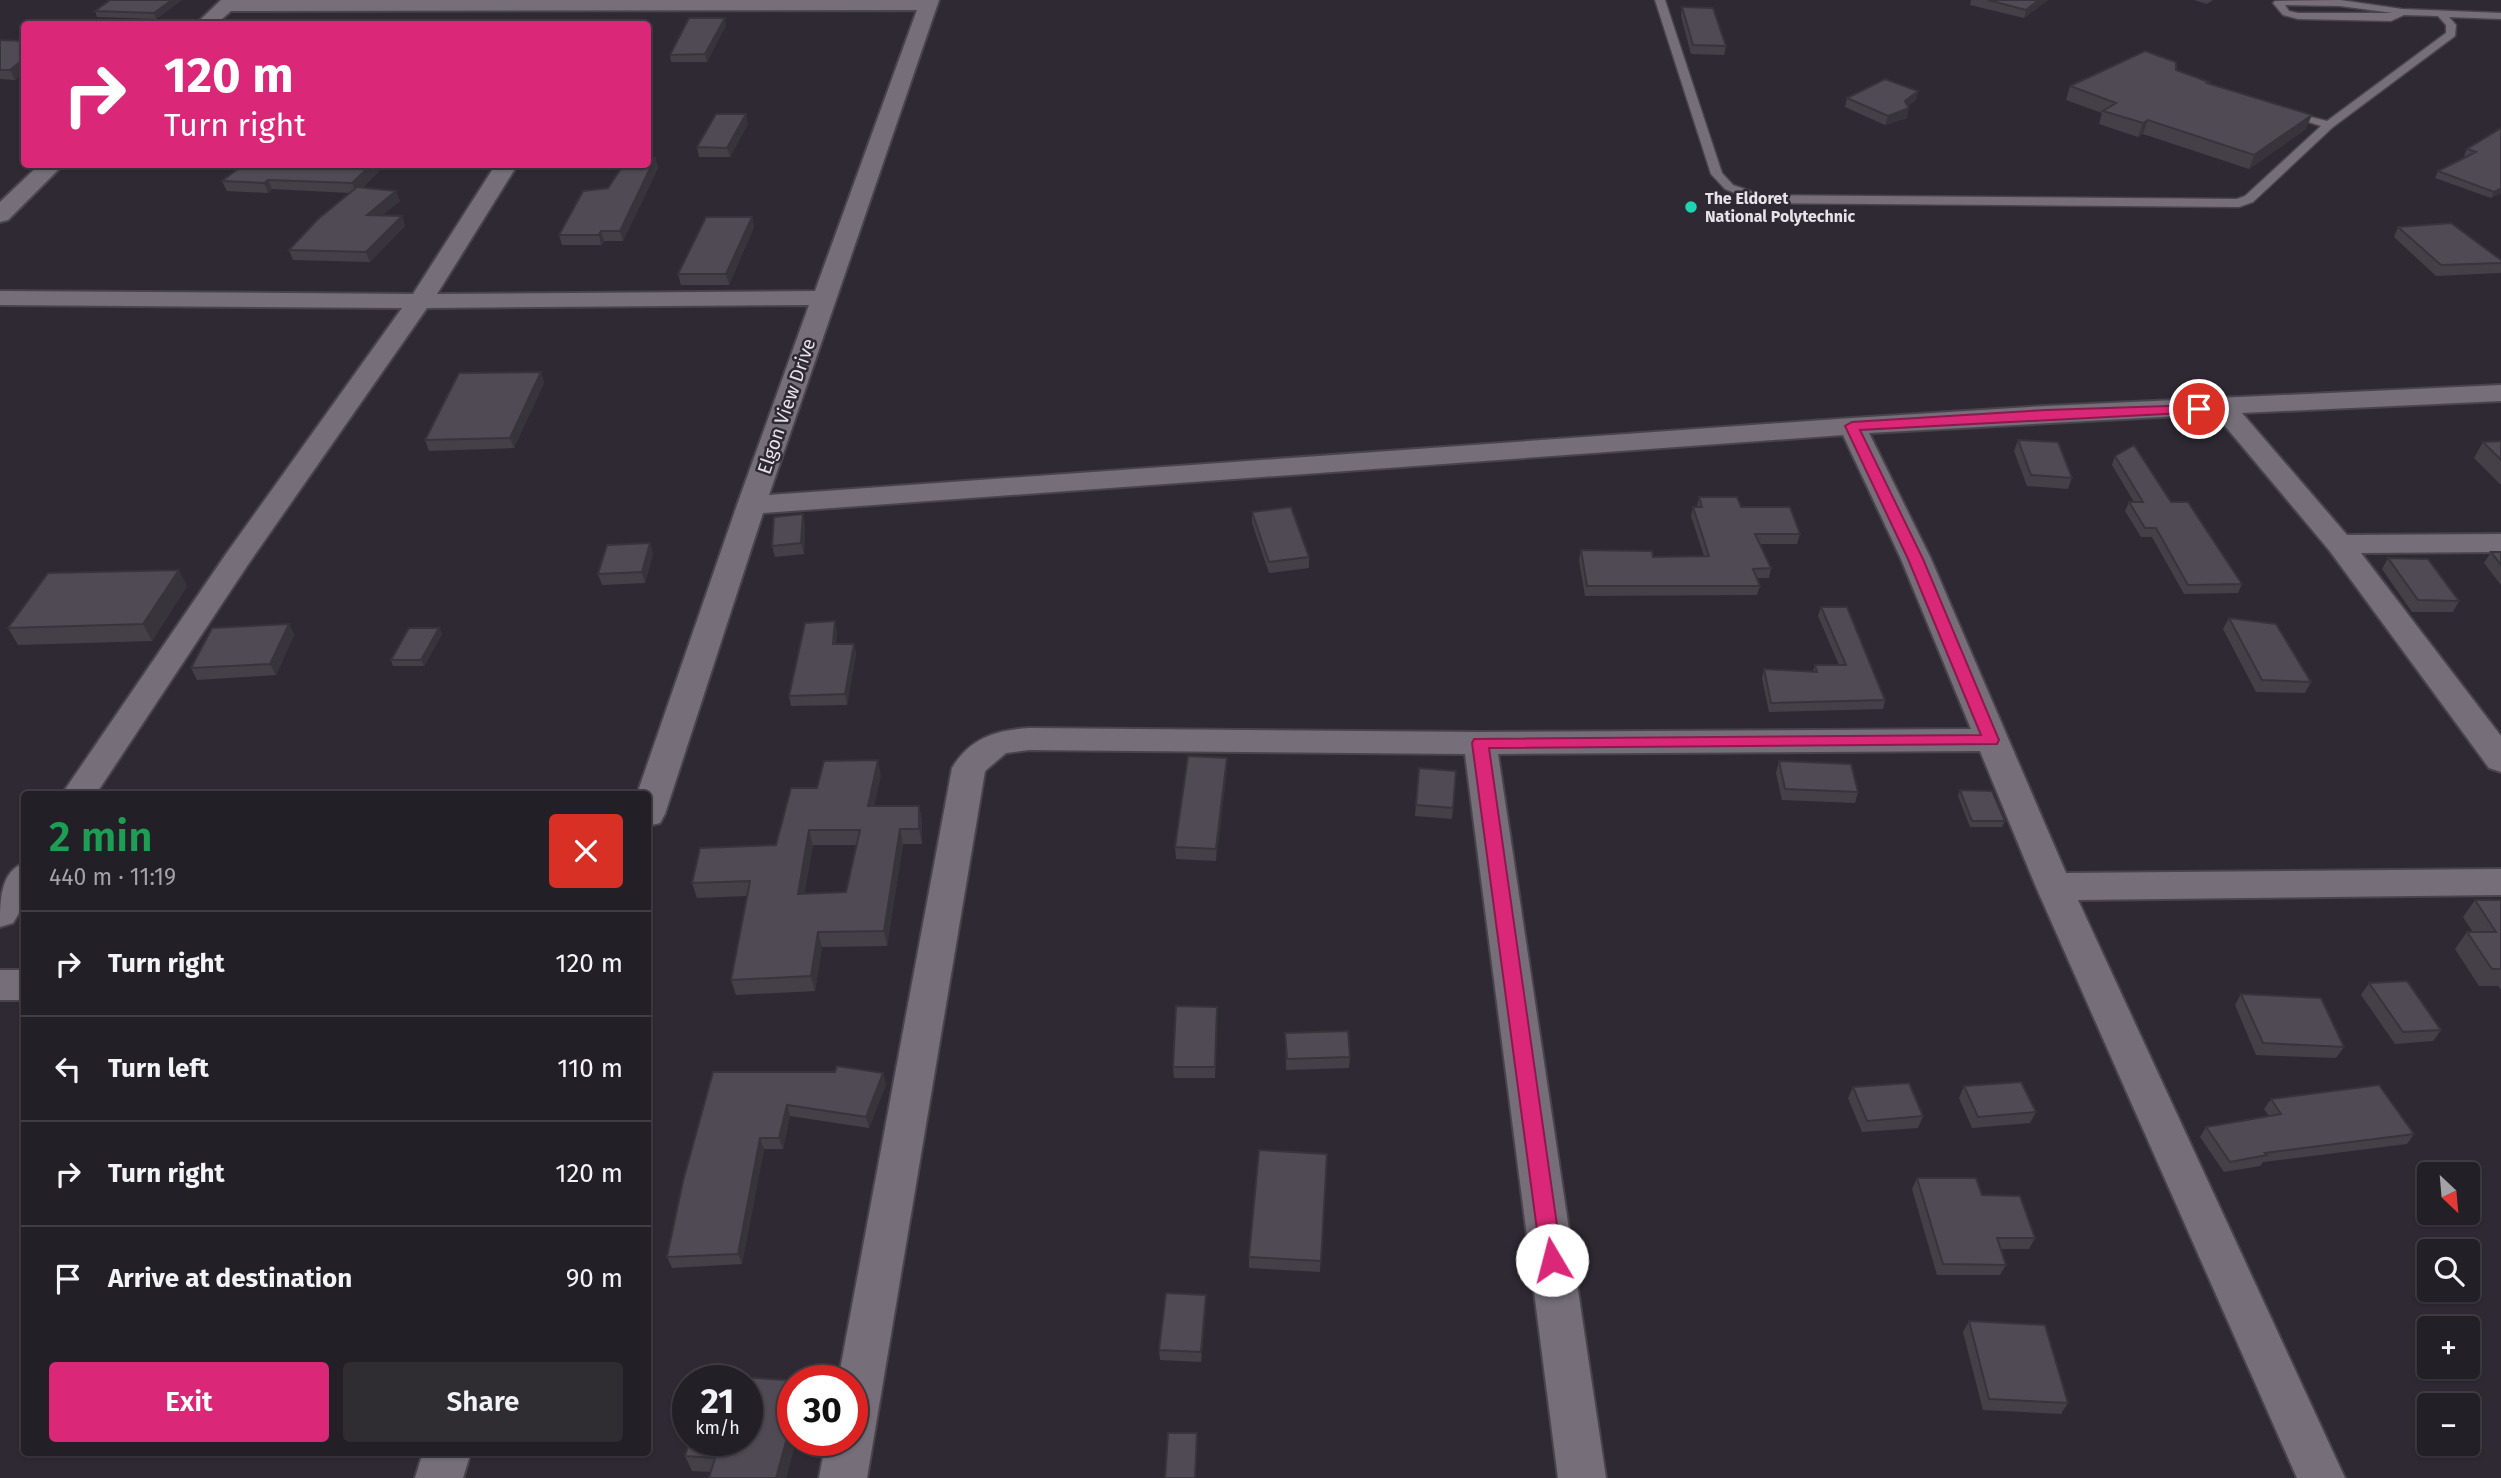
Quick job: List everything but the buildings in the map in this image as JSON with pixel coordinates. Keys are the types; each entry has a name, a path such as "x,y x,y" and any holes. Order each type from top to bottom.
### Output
{"street":[{"path":"208,21 229,2 616,6 929,2"},
{"name":"Elgon View Drive","path":"651,805 751,505 929,2"},
{"path":"605,21 616,6"},
{"path":"0,215 49,168"},
{"path":"81,791 236,560 420,301 504,168"},
{"path":"0,298 420,301 824,298"},
{"path":"751,505 1852,426 2046,414 2224,408 2501,393"},
{"path":"2224,408 2339,544 2501,760"},
{"path":"1852,426 1916,559 2054,887 2321,1478"},
{"path":"2339,544 2501,543"},
{"path":"863,1365 969,768 986,747 1005,741 1029,739 1480,743 1992,740"},
{"path":"1480,743 1582,1478"},
{"path":"0,913 21,881"},
{"path":"2054,887 2501,882"},
{"path":"0,985 21,985"},
{"path":"439,1478 446,1456"},
{"path":"843,1478 847,1456"}],"lane":[{"path":"1660,0 1717,174 1729,187 1760,200 2239,203 2249,199 2329,125 2451,34 2451,26 2443,16"},
{"path":"2402,12 2391,18 2298,16 2286,12 2278,3 2373,3 2402,12 2443,16 2501,16"},
{"path":"2278,110 2329,125"}],"place":[{"name":"The Eldoret National Polytechnic","path":"1691,207"}],"route":[{"path":"1552,1260 1480,743 1992,740 1916,559 1852,426 2046,414 2199,409"}]}
